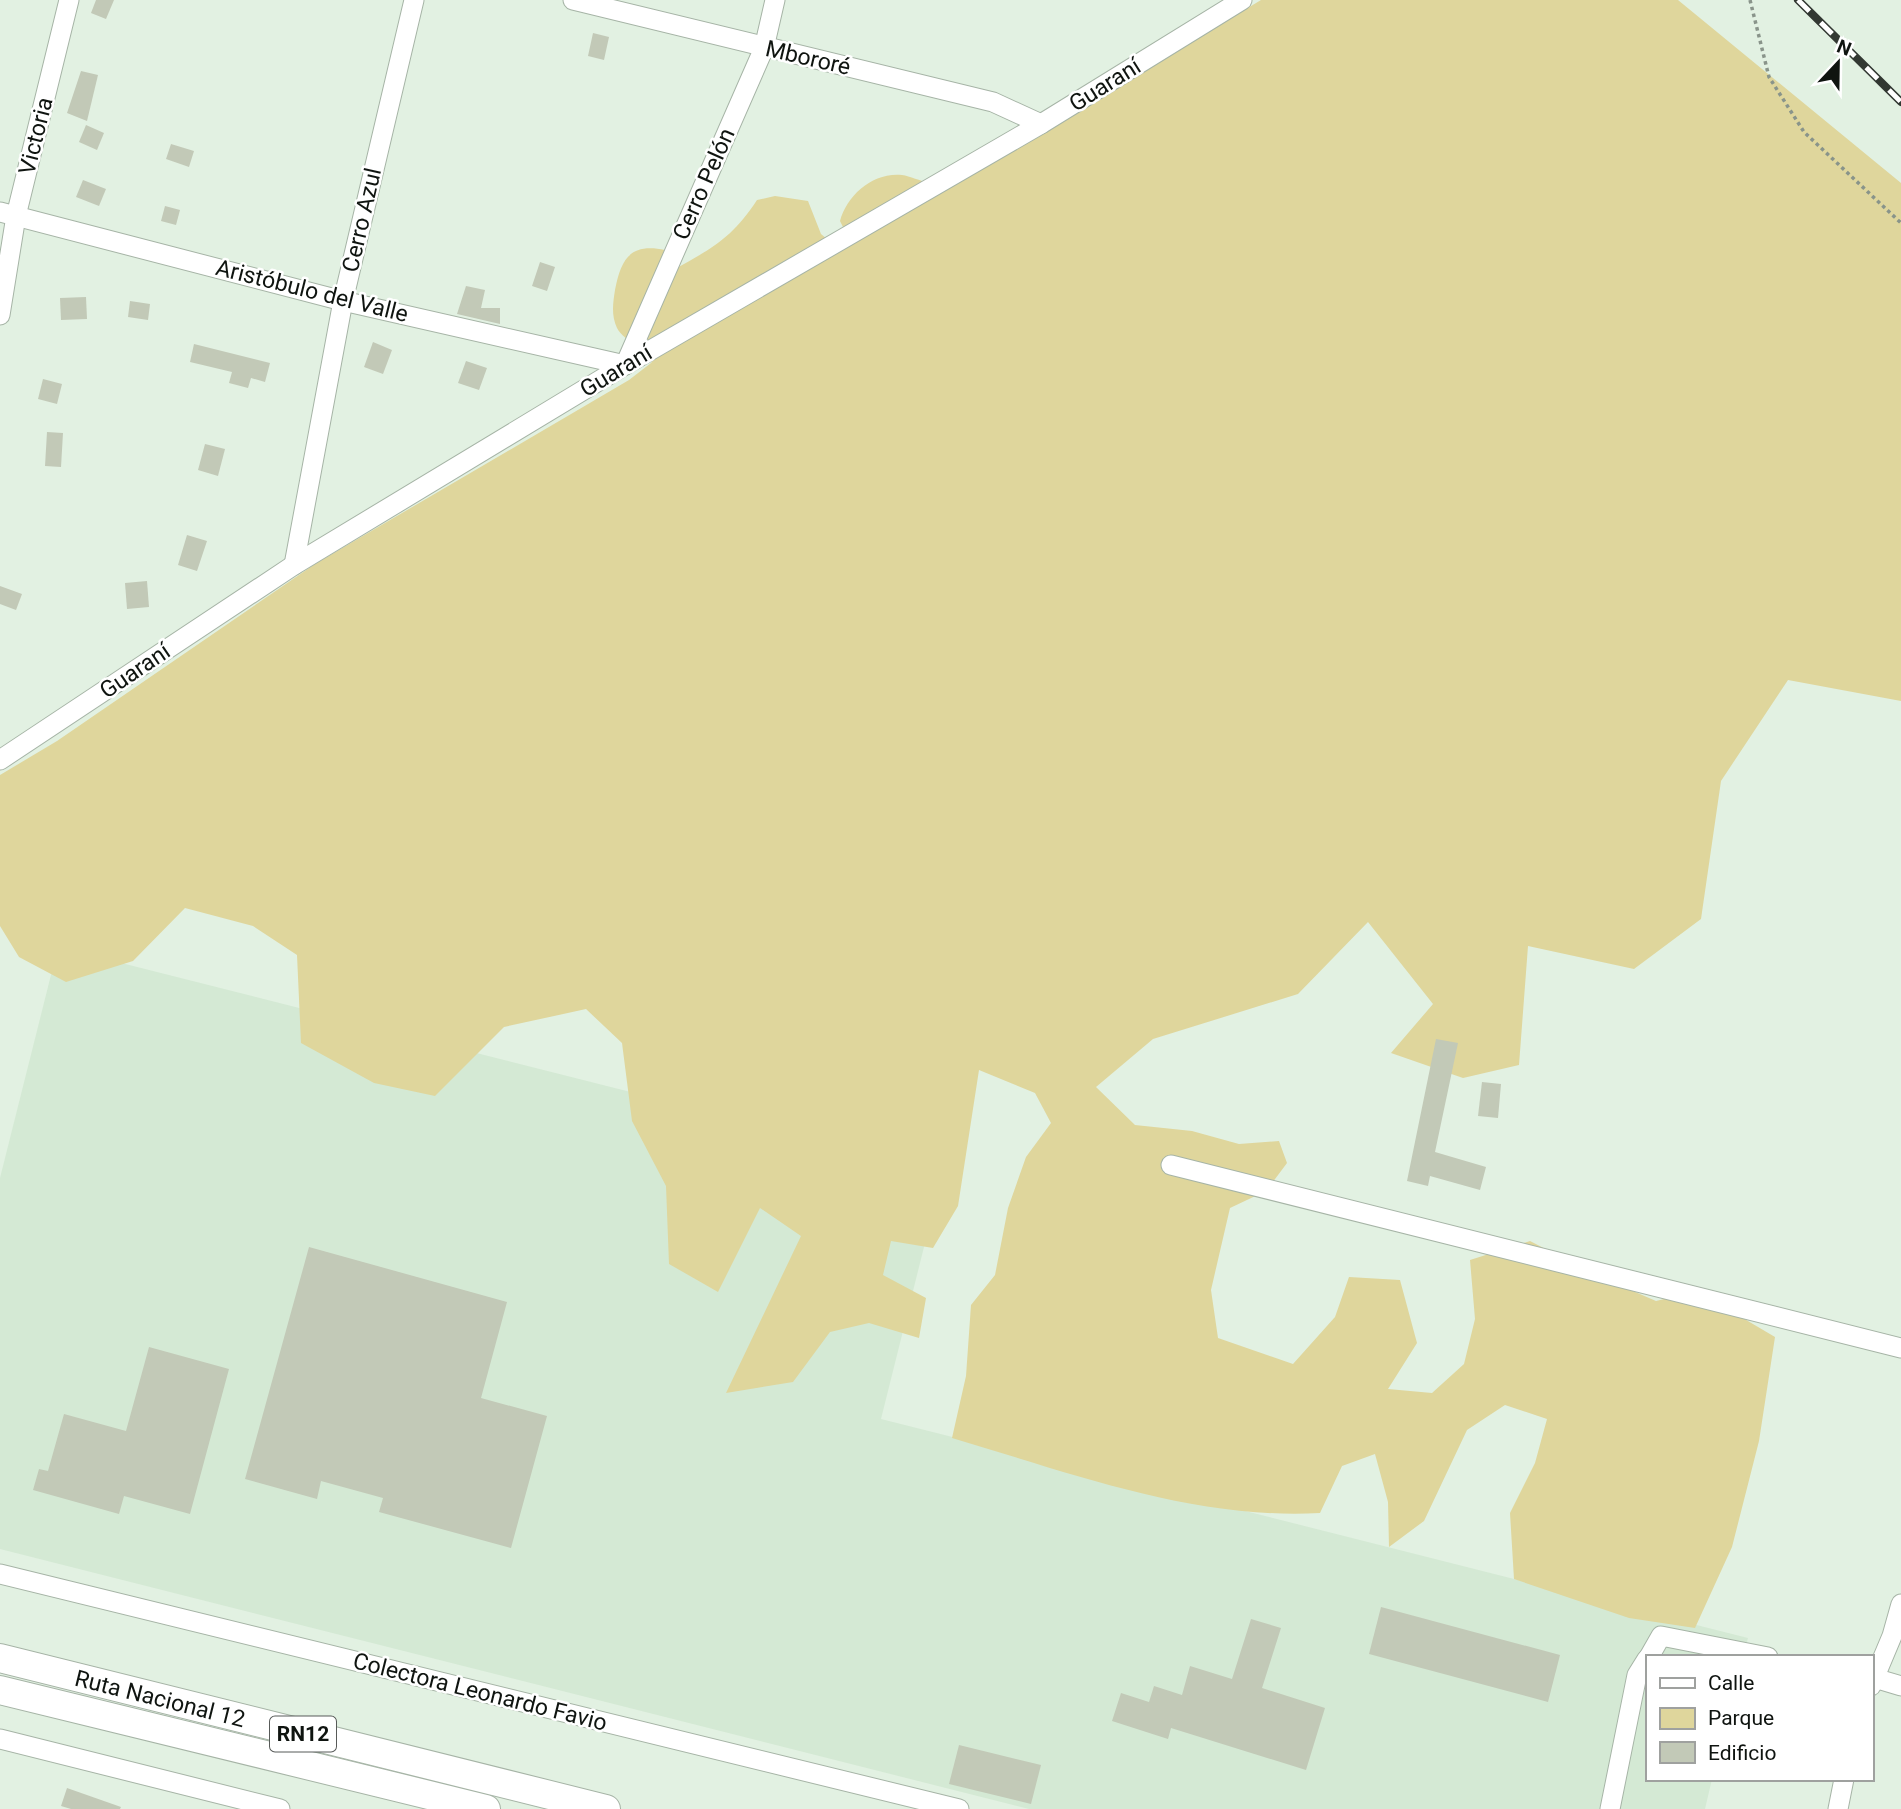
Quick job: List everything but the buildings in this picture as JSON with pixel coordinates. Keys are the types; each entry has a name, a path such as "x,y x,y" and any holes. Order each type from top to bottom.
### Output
{"highway":[{"name":"Ruta Nacional 12","path":"0,1658 606,1809"},
{"name":"Ruta Nacional 12","path":"0,1689 486,1809"}],"street":[{"name":"Victoria","path":"0,315 8,214 69,0"},
{"name":"Cerro Azul","path":"294,565 343,301 414,0"},
{"name":"Mbororé","path":"573,0 993,102 1041,124"},
{"name":"Cerro Pelón","path":"625,365 764,47 775,0"},
{"name":"Guaraní","path":"0,760 294,565 625,365 1041,124 1242,0"},
{"name":"Aristóbulo del Valle","path":"8,214 343,301 625,365"},
{"path":"1171,1165 1901,1348"},
{"name":"Colectora Leonardo Favio","path":"0,1574 959,1809"},
{"path":"1873,1677 1901,1604"},
{"path":"1650,1655 1661,1636 1758,1655"},
{"path":"1610,1809 1637,1675 1646,1661"},
{"path":"1873,1680 1901,1686"},
{"path":"0,1739 280,1809"},
{"path":"1839,1809 1844,1781"}],"path":[{"path":"1750,0 1769,77 1804,132 1901,223"}],"shaded area":[{"path":"58,947 943,1171 881,1419 1748,1638 1744,1655 1646,1655 1646,1781 1712,1781 1705,1809 1029,1809 0,1549 0,1178"}],"green space":[{"path":"1261,0 1678,0 1901,183 1901,701 1788,680 1721,781 1701,919 1634,969 1528,946 1519,1065 1463,1078 1391,1053 1433,1004 1368,922 1298,994 1153,1039 1096,1087 1135,1125 1192,1131 1239,1144 1279,1141 1287,1163 1266,1191 1230,1208 1211,1290 1218,1338 1293,1364 1335,1317 1349,1277 1400,1280 1417,1343 1388,1389 1432,1393 1464,1364 1475,1319 1470,1260 1530,1241 1596,1275 1656,1301 1697,1291 1775,1337 1759,1441 1732,1547 1695,1628 1629,1618 1514,1579 1510,1513 1535,1463 1547,1419 1505,1405 1467,1430 1424,1521 1389,1547 1388,1502 1375,1454 1342,1466 1320,1513 1273,1513 1180,1502 1088,1479 952,1438 966,1376 971,1305 995,1275 1008,1208 1026,1157 1051,1123 1035,1093 979,1070 958,1206 933,1248 891,1241 883,1275 926,1298 919,1338 869,1323 830,1332 793,1382 726,1393 801,1236 760,1208 718,1292 669,1264 666,1186 632,1121 622,1043 586,1009 504,1027 435,1096 374,1083 301,1043 297,955 253,926 185,908 133,961 66,982 19,957 0,926 0,775 57,741 315,564 629,380 651,363 660,351 625,337 617,328 614,318 617,279 624,262 635,251 653,248 665,250 675,269 731,233 757,200 775,196 808,201 821,234 833,244 846,233 840,221 843,211 855,194 871,181 902,175 929,183 1119,86"}],"railway":[{"path":"1798,0 1901,102"}]}
